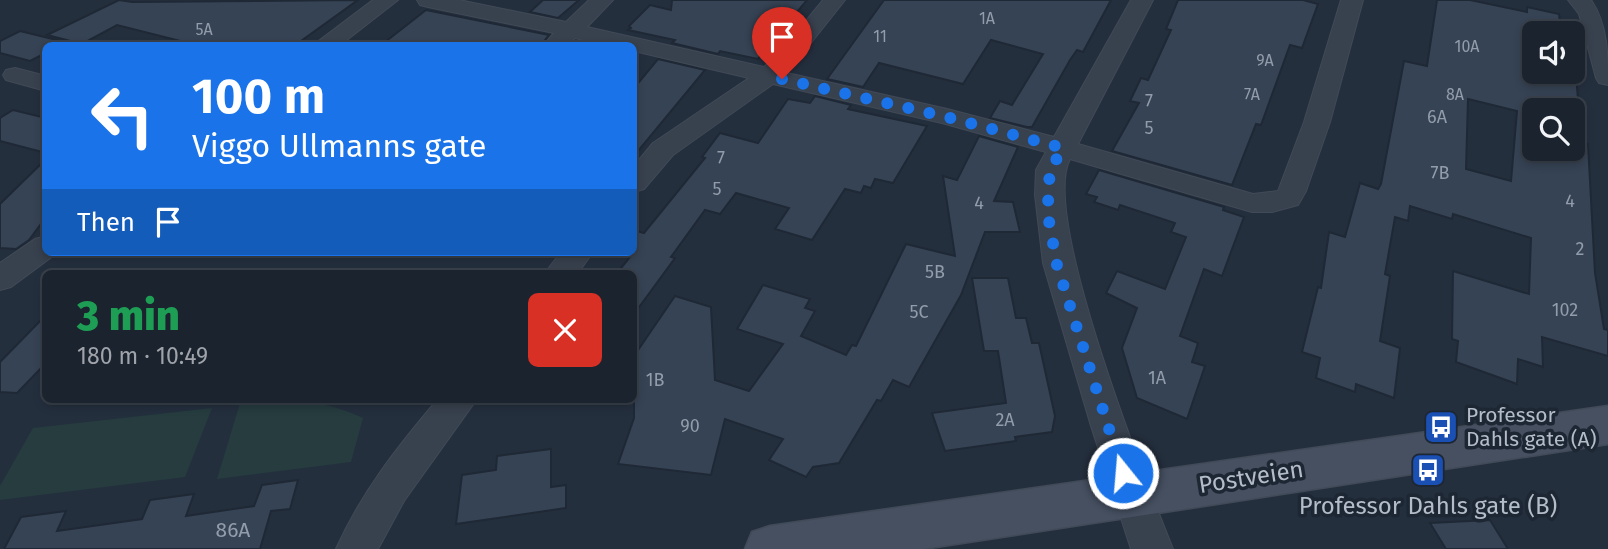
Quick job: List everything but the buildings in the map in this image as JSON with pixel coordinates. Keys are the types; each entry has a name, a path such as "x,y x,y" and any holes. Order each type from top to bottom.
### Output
{"street":[{"path":"329,42 387,0"},
{"path":"428,0 585,42"},
{"path":"563,38 602,0"},
{"path":"637,179 663,149 769,76 803,42 834,0"},
{"path":"1142,0 1050,170 1048,197 1049,221 1057,265 1130,494 1152,549"},
{"path":"637,52 769,76 947,117 1252,203 1272,203 1288,198 1317,122 1352,0"},
{"path":"1579,0 1590,13 1608,78"},
{"path":"15,75 42,83"},
{"path":"0,279 42,249"},
{"path":"563,270 575,256"},
{"path":"357,549 371,516 399,474 456,403"},
{"name":"Postveien","path":"770,549 1608,425"}],"green space":[{"path":"240,403 313,403 335,407 363,418 351,462 217,479"},
{"path":"212,408 185,477 0,500 0,486 33,428"}],"place":[{"name":"Professor Dahls gate (A)","path":"1441,427"},
{"name":"Professor Dahls gate (B)","path":"1428,470"}],"route":[{"path":"782,79 947,117 1063,148 1050,170 1048,197 1049,221 1057,265 1123,473"}]}
